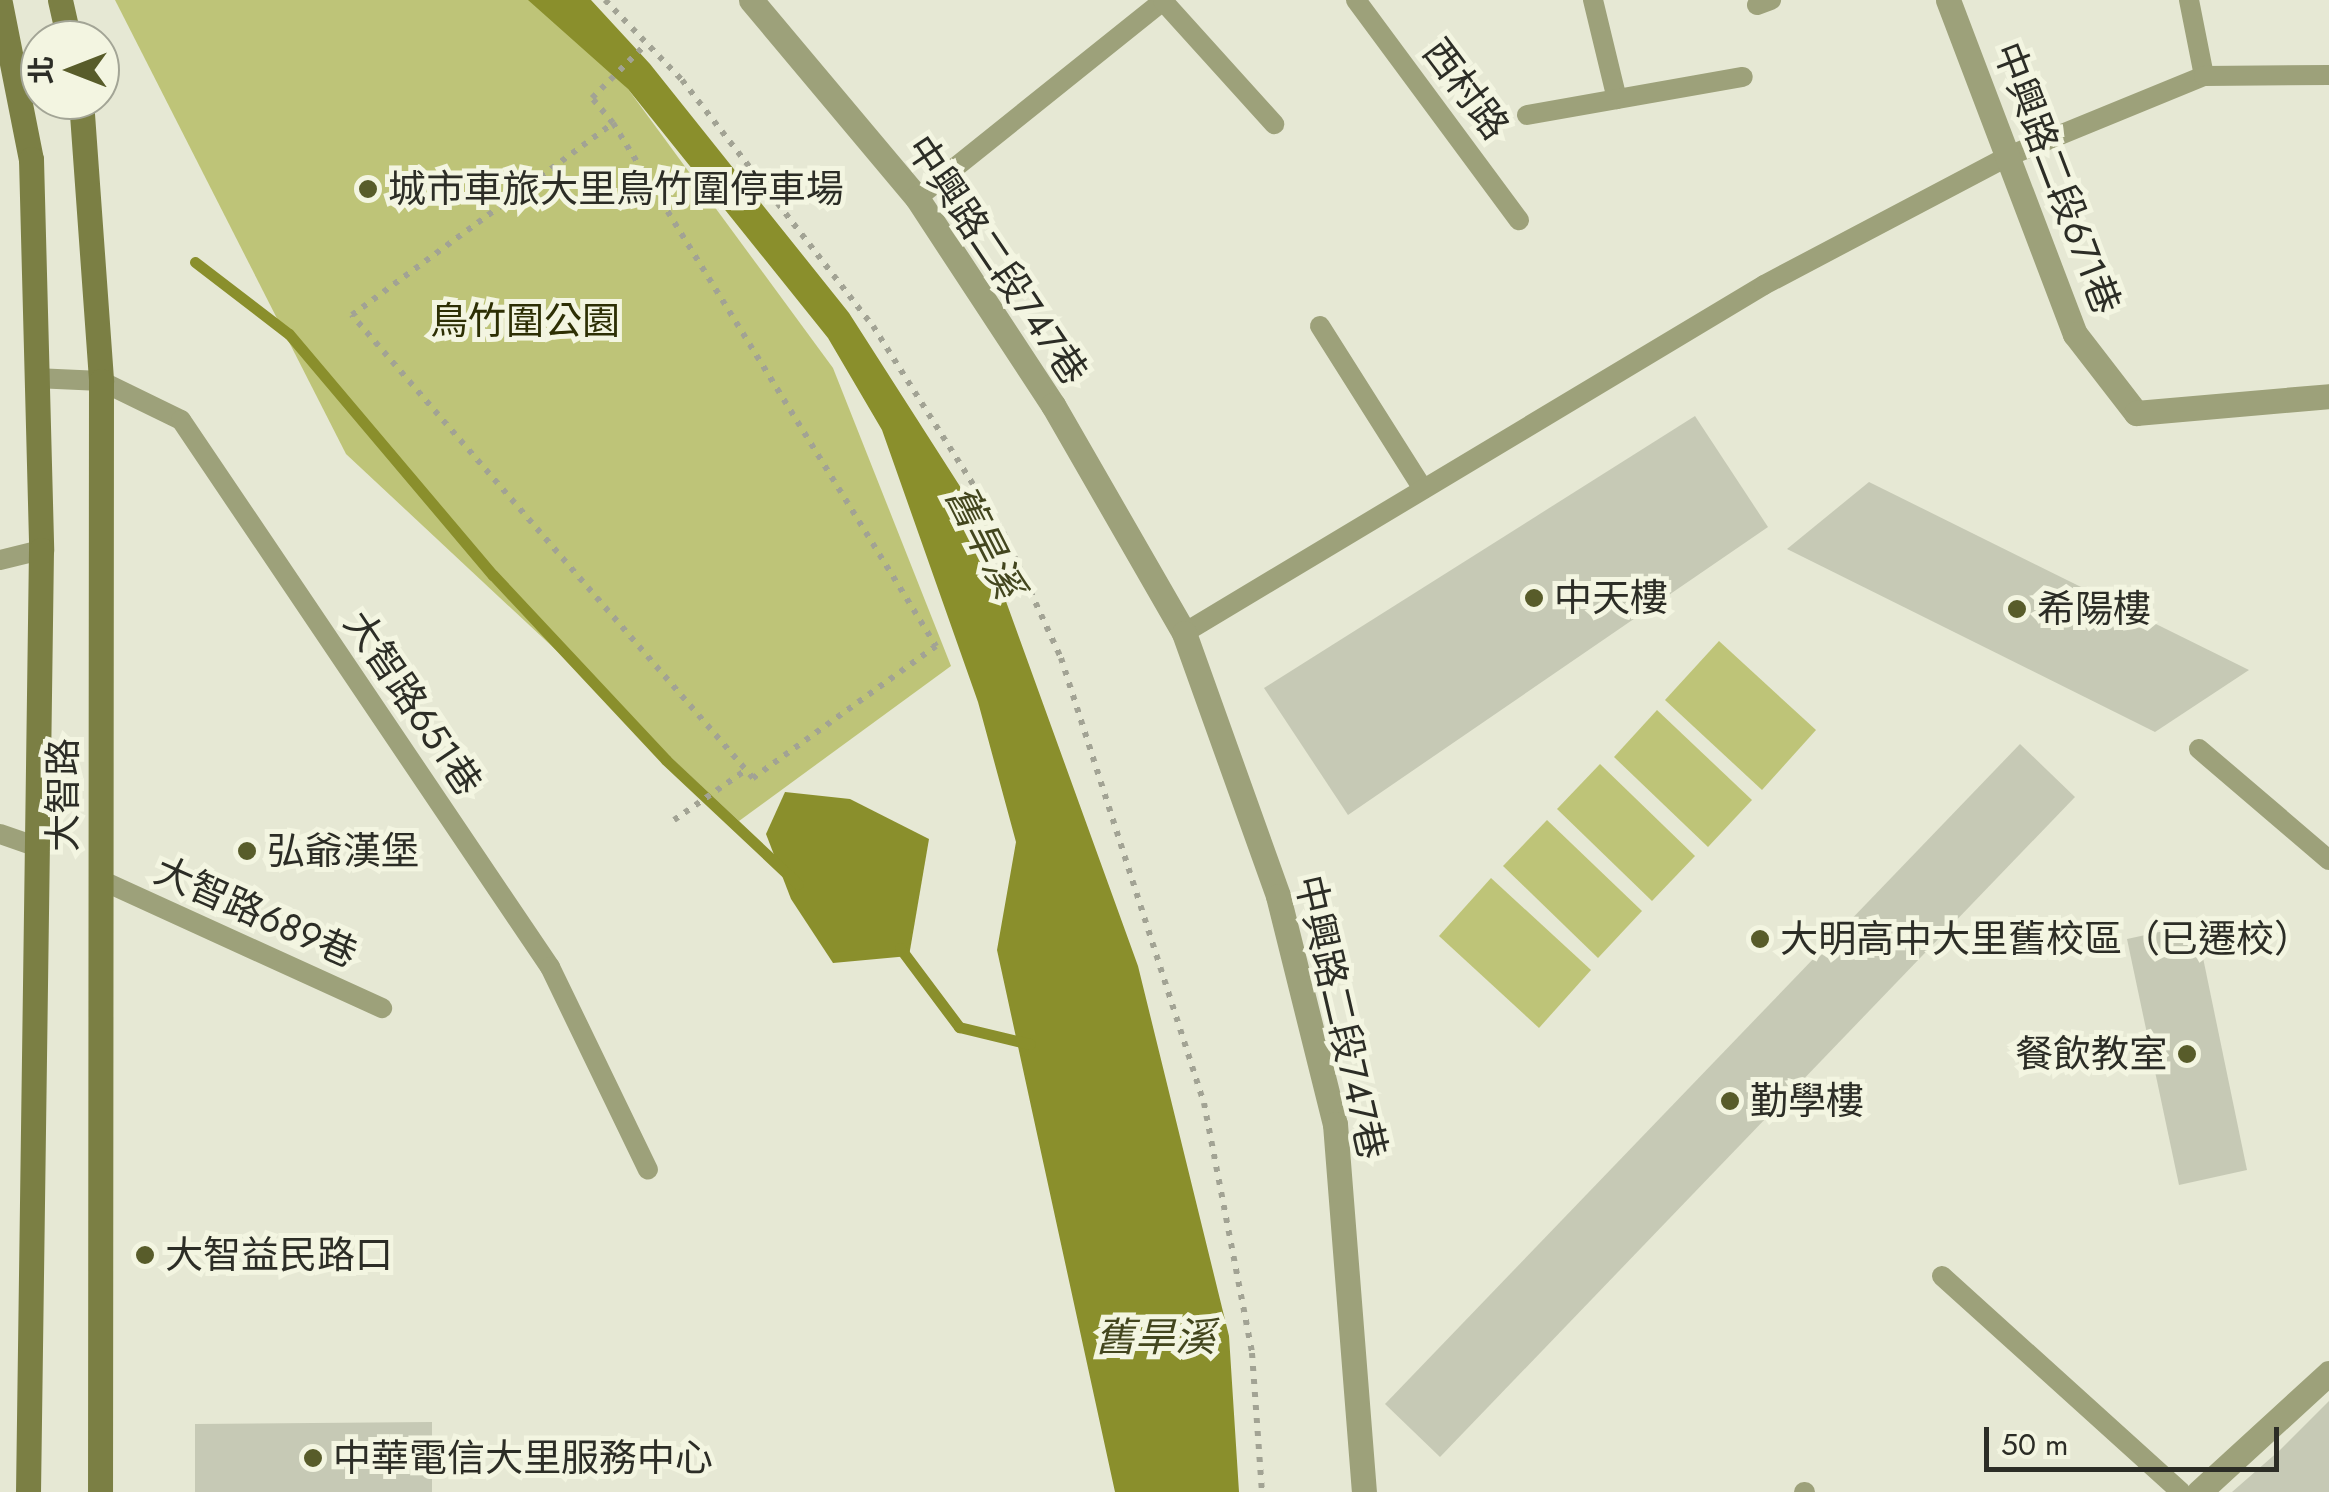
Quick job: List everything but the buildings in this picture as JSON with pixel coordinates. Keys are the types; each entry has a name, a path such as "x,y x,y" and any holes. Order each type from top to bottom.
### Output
{"street":[{"name":"中興路二段747巷","path":"751,0 917,198 1053,405 1184,633 1283,895 1335,1124 1364,1492"},
{"name":"中興路二段671巷","path":"1948,0 2075,334 2136,413 2329,396"},
{"name":"大智路","path":"2,14 32,159 41,550 28,1492"},
{"name":"大智路","path":"82,120 101,380 100,1492"},
{"path":"2199,1492 2329,1372"}],"lane":[{"name":"西村路","path":"1356,0 1519,220"},
{"path":"1593,0 1617,99"},
{"path":"2189,0 2204,76"},
{"path":"917,198 1163,1 1274,124"},
{"path":"1184,633 1764,286 2010,155 2204,76 2329,75"},
{"path":"1527,115 1744,77"},
{"path":"1320,326 1422,489"},
{"name":"大智路651巷","path":"35,378 101,380 181,420 550,967 648,1170"},
{"path":"0,560 41,550"},
{"path":"2199,748 2329,860"},
{"path":"0,834 34,846"},
{"name":"大智路689巷","path":"101,880 382,1008"},
{"path":"1942,1276 2181,1492"}],"path":[{"path":"605,0 647,43 873,326 940,426 1061,658 1204,1103 1252,1353 1262,1492"},
{"path":"613,124 352,315 753,778 936,646 613,124 592,98 647,43"},
{"path":"674,820 746,770"}],"green space":[{"name":"鳥竹圍公園","path":"115,0 545,0 628,89 833,368 951,666 739,821 346,454"},
{"path":"1719,641 1816,730 1762,790 1665,700"},
{"path":"1657,710 1752,800 1708,847 1614,757"},
{"path":"1600,764 1695,856 1652,901 1557,809"},
{"path":"1547,820 1642,911 1598,958 1503,866"},
{"path":"1491,878 1591,970 1539,1028 1439,936"}],"water":[{"name":"舊旱溪","path":"528,0 591,0 650,64 849,313 970,502 1138,966 1229,1336 1239,1492 1115,1492 997,950 1016,842 978,702 882,430 828,338 628,89"},
{"path":"785,792 850,799 929,839 909,956 833,963 791,899 766,834"}],"waterway":[{"path":"195,262 289,334 493,575 666,760 798,884"},
{"path":"900,948 959,1027 1030,1044"}],"place":[{"name":"城市車旅大里鳥竹圍停車場","path":"368,189"},
{"name":"中天樓","path":"1534,598"},
{"name":"希陽樓","path":"2017,609"},
{"name":"弘爺漢堡","path":"247,851"},
{"name":"大明高中大里舊校區（已遷校）","path":"1760,939"},
{"name":"餐飲教室","path":"2187,1054"},
{"name":"勤學樓","path":"1730,1101"},
{"name":"大智益民路口","path":"145,1255"},
{"name":"中華電信大里服務中心","path":"313,1458"}]}
